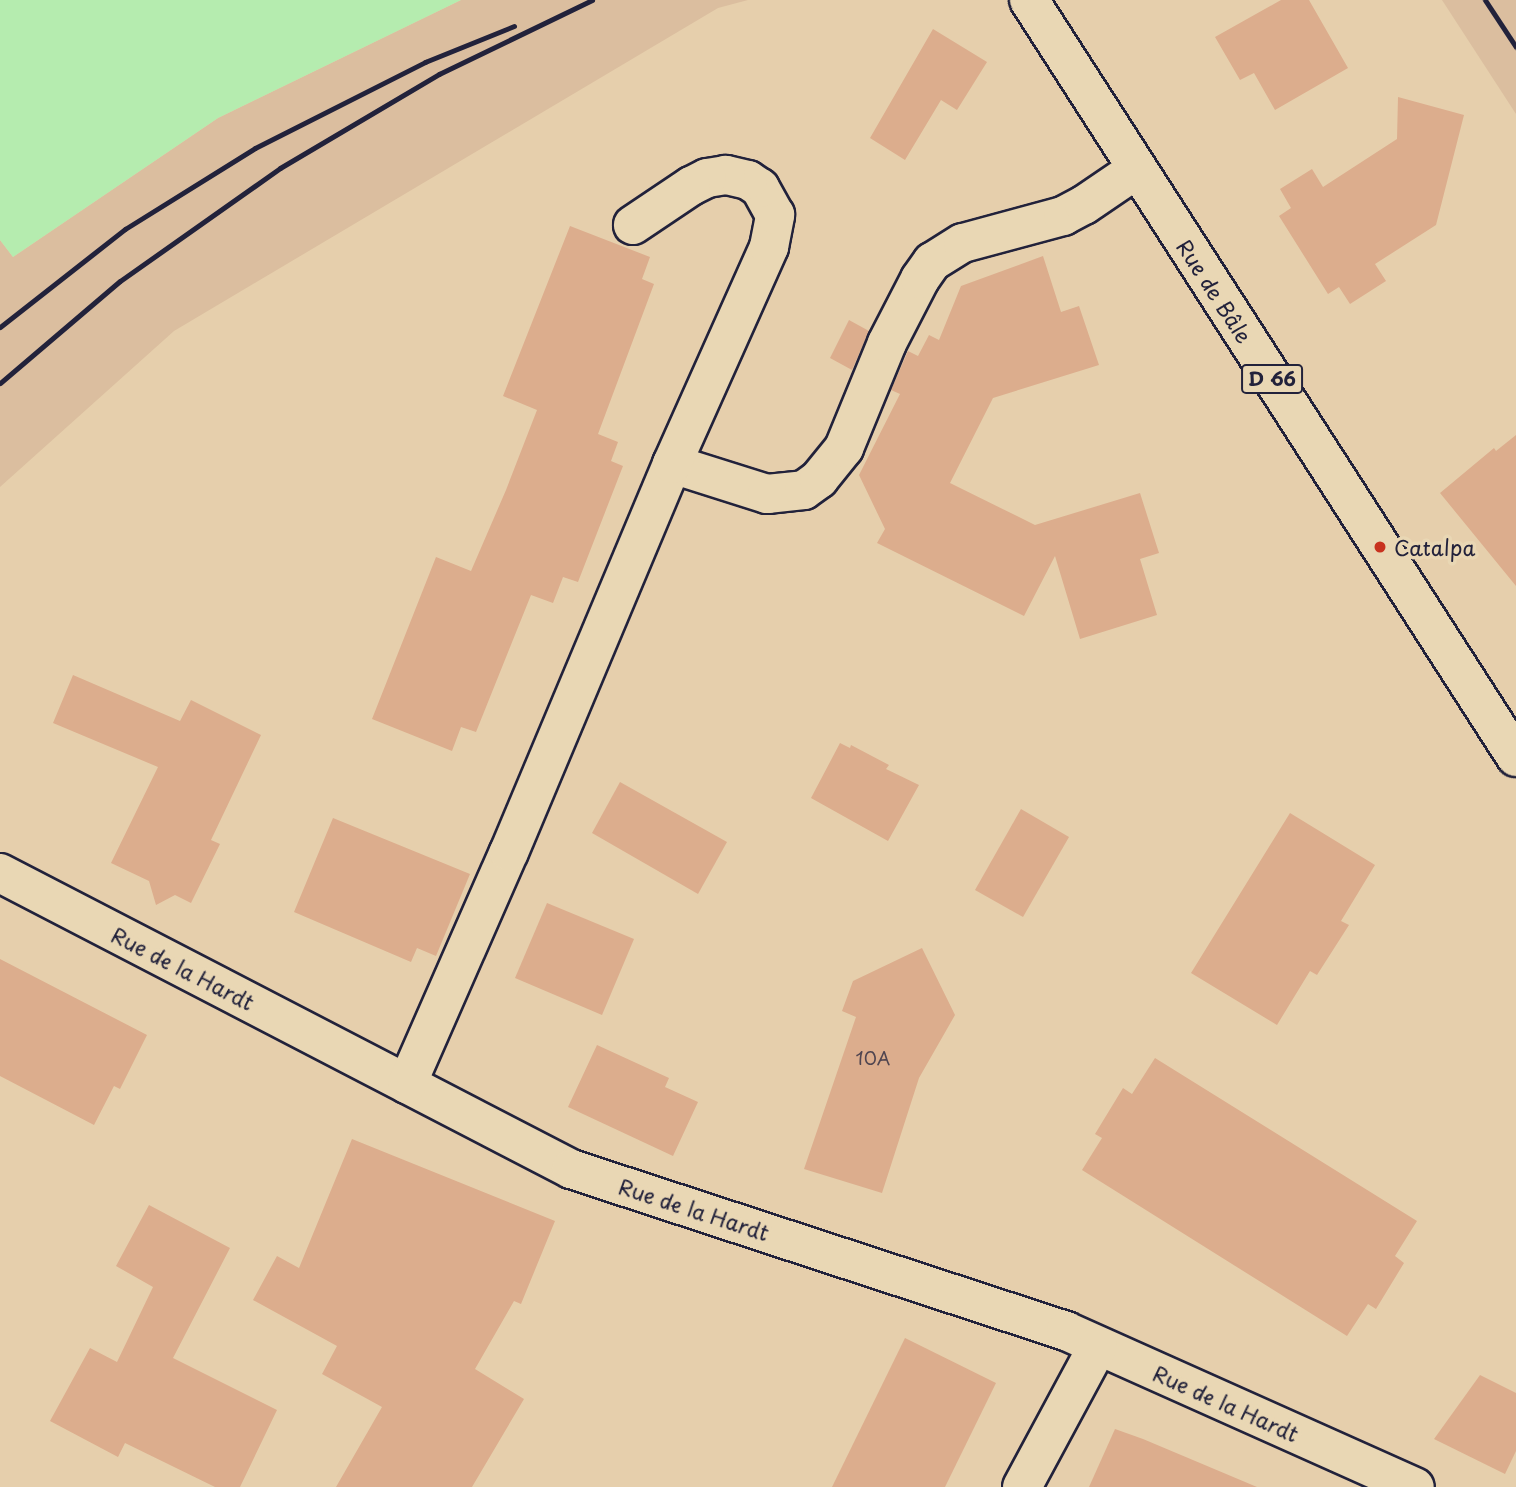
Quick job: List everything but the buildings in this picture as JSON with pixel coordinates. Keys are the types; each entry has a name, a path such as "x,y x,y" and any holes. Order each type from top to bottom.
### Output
{"street":[{"name":"Rue de Bâle","path":"1029,0 1516,757"},
{"path":"672,464 767,494 804,490 819,480 844,448 887,342 920,279 932,262 963,243 1063,216 1137,169"},
{"path":"407,1084 509,852 672,464 769,247 775,215 760,188 748,180 726,175 708,178 691,187 633,225"},
{"name":"Rue de la Hardt","path":"0,873 571,1169 1066,1331 1415,1487"},
{"path":"1022,1487 1098,1346"}],"shaded area":[{"path":"461,0 748,0 718,8 174,331 0,487 0,240 13,257 218,118"},
{"path":"1442,0 1516,0 1516,114"}],"green space":[{"path":"0,0 461,0 218,118 13,257 0,240"}],"railway":[{"path":"0,383 120,281 280,168 439,74 592,0"},
{"path":"1485,0 1516,47"},
{"path":"0,327 125,229 255,148 425,62 514,26"}],"place":[{"name":"Catalpa","path":"1380,547"}]}
